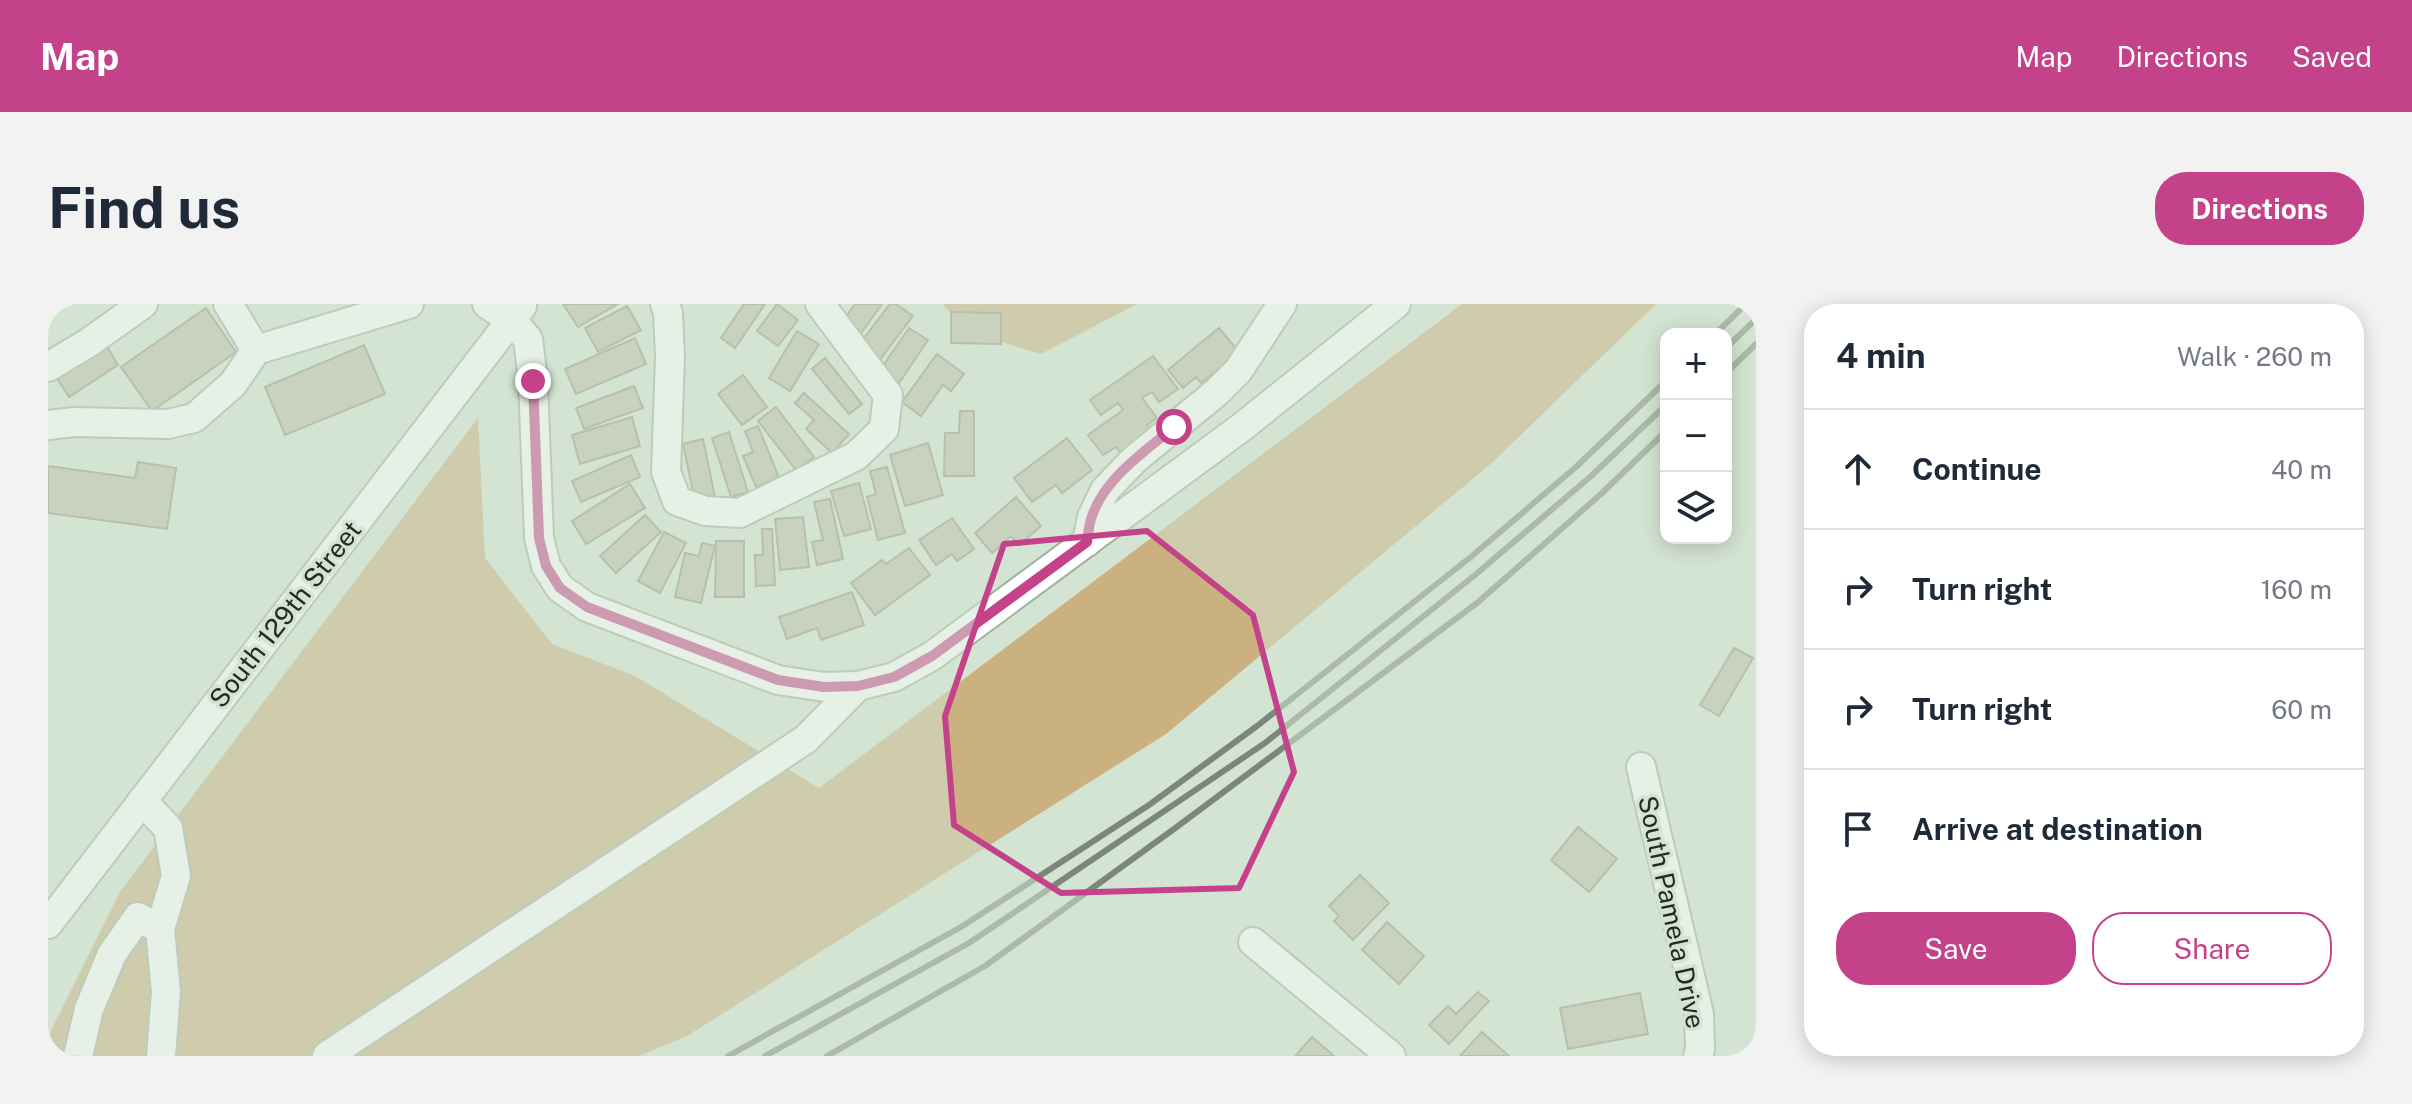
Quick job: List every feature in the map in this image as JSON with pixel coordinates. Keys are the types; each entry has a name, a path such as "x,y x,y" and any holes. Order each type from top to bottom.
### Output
{"street":[{"path":"48,367 143,304"},
{"path":"228,304 256,350"},
{"path":"48,425 74,422 168,424 194,418 233,384 256,350 409,304"},
{"path":"487,304 517,312 528,339 533,381 539,538 546,566 560,588 587,607 778,680 824,687 858,686 894,677 932,656 1242,427 1396,304"},
{"path":"665,304 670,356 666,472 677,501 705,511 740,513 856,456 884,429 888,395 820,304"},
{"path":"1087,542 1092,517 1105,490 1135,459 1238,371 1282,304"},
{"name":"South 129th Street","path":"48,924 517,312"},
{"path":"327,1056 806,739 858,686"},
{"name":"South Pamela Drive","path":"1641,767 1699,1014 1698,1056"},
{"path":"142,801 168,828 176,876 160,929 166,992 161,1056"},
{"path":"78,1056 89,1009 112,954 138,917 160,929"},
{"path":"1253,942 1391,1056"}],"highlighted area":[{"path":"1147,531 1253,615 1294,772 1239,888 1061,893 954,825 945,716 1004,544"}],"shaded area":[{"path":"943,304 1137,304 1041,354 965,331"},
{"path":"1462,304 1656,304 1493,462 1166,734 687,1036 639,1056 48,1056 48,1037 120,892 478,418 485,558 552,644 635,676 819,788"}],"building":[{"path":"563,304 618,304 578,327"},
{"path":"744,304 765,304 735,348 721,338"},
{"path":"777,304 798,320 778,346 757,331"},
{"path":"855,304 882,304 859,336 841,324"},
{"path":"890,304 896,304 913,316 878,362 857,347"},
{"path":"627,306 641,330 598,352 585,328"},
{"path":"206,308 236,352 152,411 121,367"},
{"path":"951,312 1001,313 1001,344 951,343"},
{"path":"909,328 928,340 897,386 878,373"},
{"path":"1219,328 1239,352 1201,383 1196,377 1183,388 1168,370"},
{"path":"797,331 819,344 790,391 769,378"},
{"path":"635,338 646,364 576,394 565,369"},
{"path":"106,345 118,365 69,397 57,378"},
{"path":"364,345 385,394 285,435 265,387"},
{"path":"937,354 964,374 951,391 943,385 921,416 902,402"},
{"path":"1153,356 1178,389 1159,402 1152,392 1142,398 1157,418 1147,425 1152,432 1121,454 1116,447 1103,455 1088,435 1123,410 1118,403 1101,415 1090,400"},
{"path":"825,358 862,404 849,414 812,369"},
{"path":"743,375 767,407 742,425 718,394"},
{"path":"634,386 643,408 584,429 576,408"},
{"path":"804,393 849,434 832,453 806,429 814,420 795,403"},
{"path":"776,407 814,457 796,470 758,421"},
{"path":"960,411 974,411 974,476 944,476 945,433 959,433"},
{"path":"632,417 640,446 580,464 572,435"},
{"path":"758,426 779,478 756,487 743,456 753,452 745,431"},
{"path":"729,432 748,492 731,497 712,438"},
{"path":"1067,438 1092,470 1062,493 1056,485 1032,502 1014,478"},
{"path":"703,439 715,497 695,501 683,444"},
{"path":"928,443 943,495 905,506 890,455"},
{"path":"631,455 640,477 581,502 572,481"},
{"path":"138,462 176,468 167,529 48,513 48,466 135,478"},
{"path":"887,467 905,533 878,540 867,497 876,494 870,471"},
{"path":"859,483 871,529 844,536 831,491"},
{"path":"630,484 645,508 586,544 572,521"},
{"path":"1016,497 1041,526 1019,545 1011,536 992,553 975,533"},
{"path":"830,499 843,559 817,565 812,542 823,540 814,502"},
{"path":"645,515 661,532 616,573 600,556"},
{"path":"803,517 809,567 780,570 775,519"},
{"path":"952,518 974,549 957,561 952,554 936,565 919,540"},
{"path":"762,529 772,529 775,585 756,586 755,555 763,555"},
{"path":"664,532 686,543 660,593 638,581"},
{"path":"716,541 744,541 744,597 715,597"},
{"path":"702,543 715,546 701,603 675,597 685,553 699,556"},
{"path":"909,548 930,575 875,615 851,583 882,560 886,564"},
{"path":"852,592 864,625 821,640 817,628 787,639 779,617"},
{"path":"1734,648 1753,658 1719,716 1700,705"},
{"path":"1578,827 1617,859 1589,892 1551,860"},
{"path":"1360,875 1389,903 1353,940 1334,921 1339,916 1329,906"},
{"path":"1387,922 1424,956 1399,984 1362,950"},
{"path":"1478,992 1489,1001 1449,1044 1429,1025 1448,1006 1456,1014"},
{"path":"1640,993 1648,1034 1568,1049 1560,1008"},
{"path":"1482,1032 1509,1056 1460,1056"},
{"path":"1312,1037 1334,1056 1295,1056"}],"railway":[{"path":"1721,328 1746,304"},
{"path":"1732,342 1756,319"},
{"path":"1732,367 1756,344"},
{"path":"728,1056 961,927 1149,805 1257,726 1472,556 1577,466 1660,387"},
{"path":"765,1056 969,943 1265,743 1475,575 1590,477 1660,411"},
{"path":"827,1056 985,966 1174,829 1477,603 1601,494 1660,437"}],"route":[{"path":"533,381 539,538 546,566 560,588 587,607 778,680 824,687 858,686 894,677 932,656 1087,542 1092,517 1105,490 1135,459 1174,427"}]}
